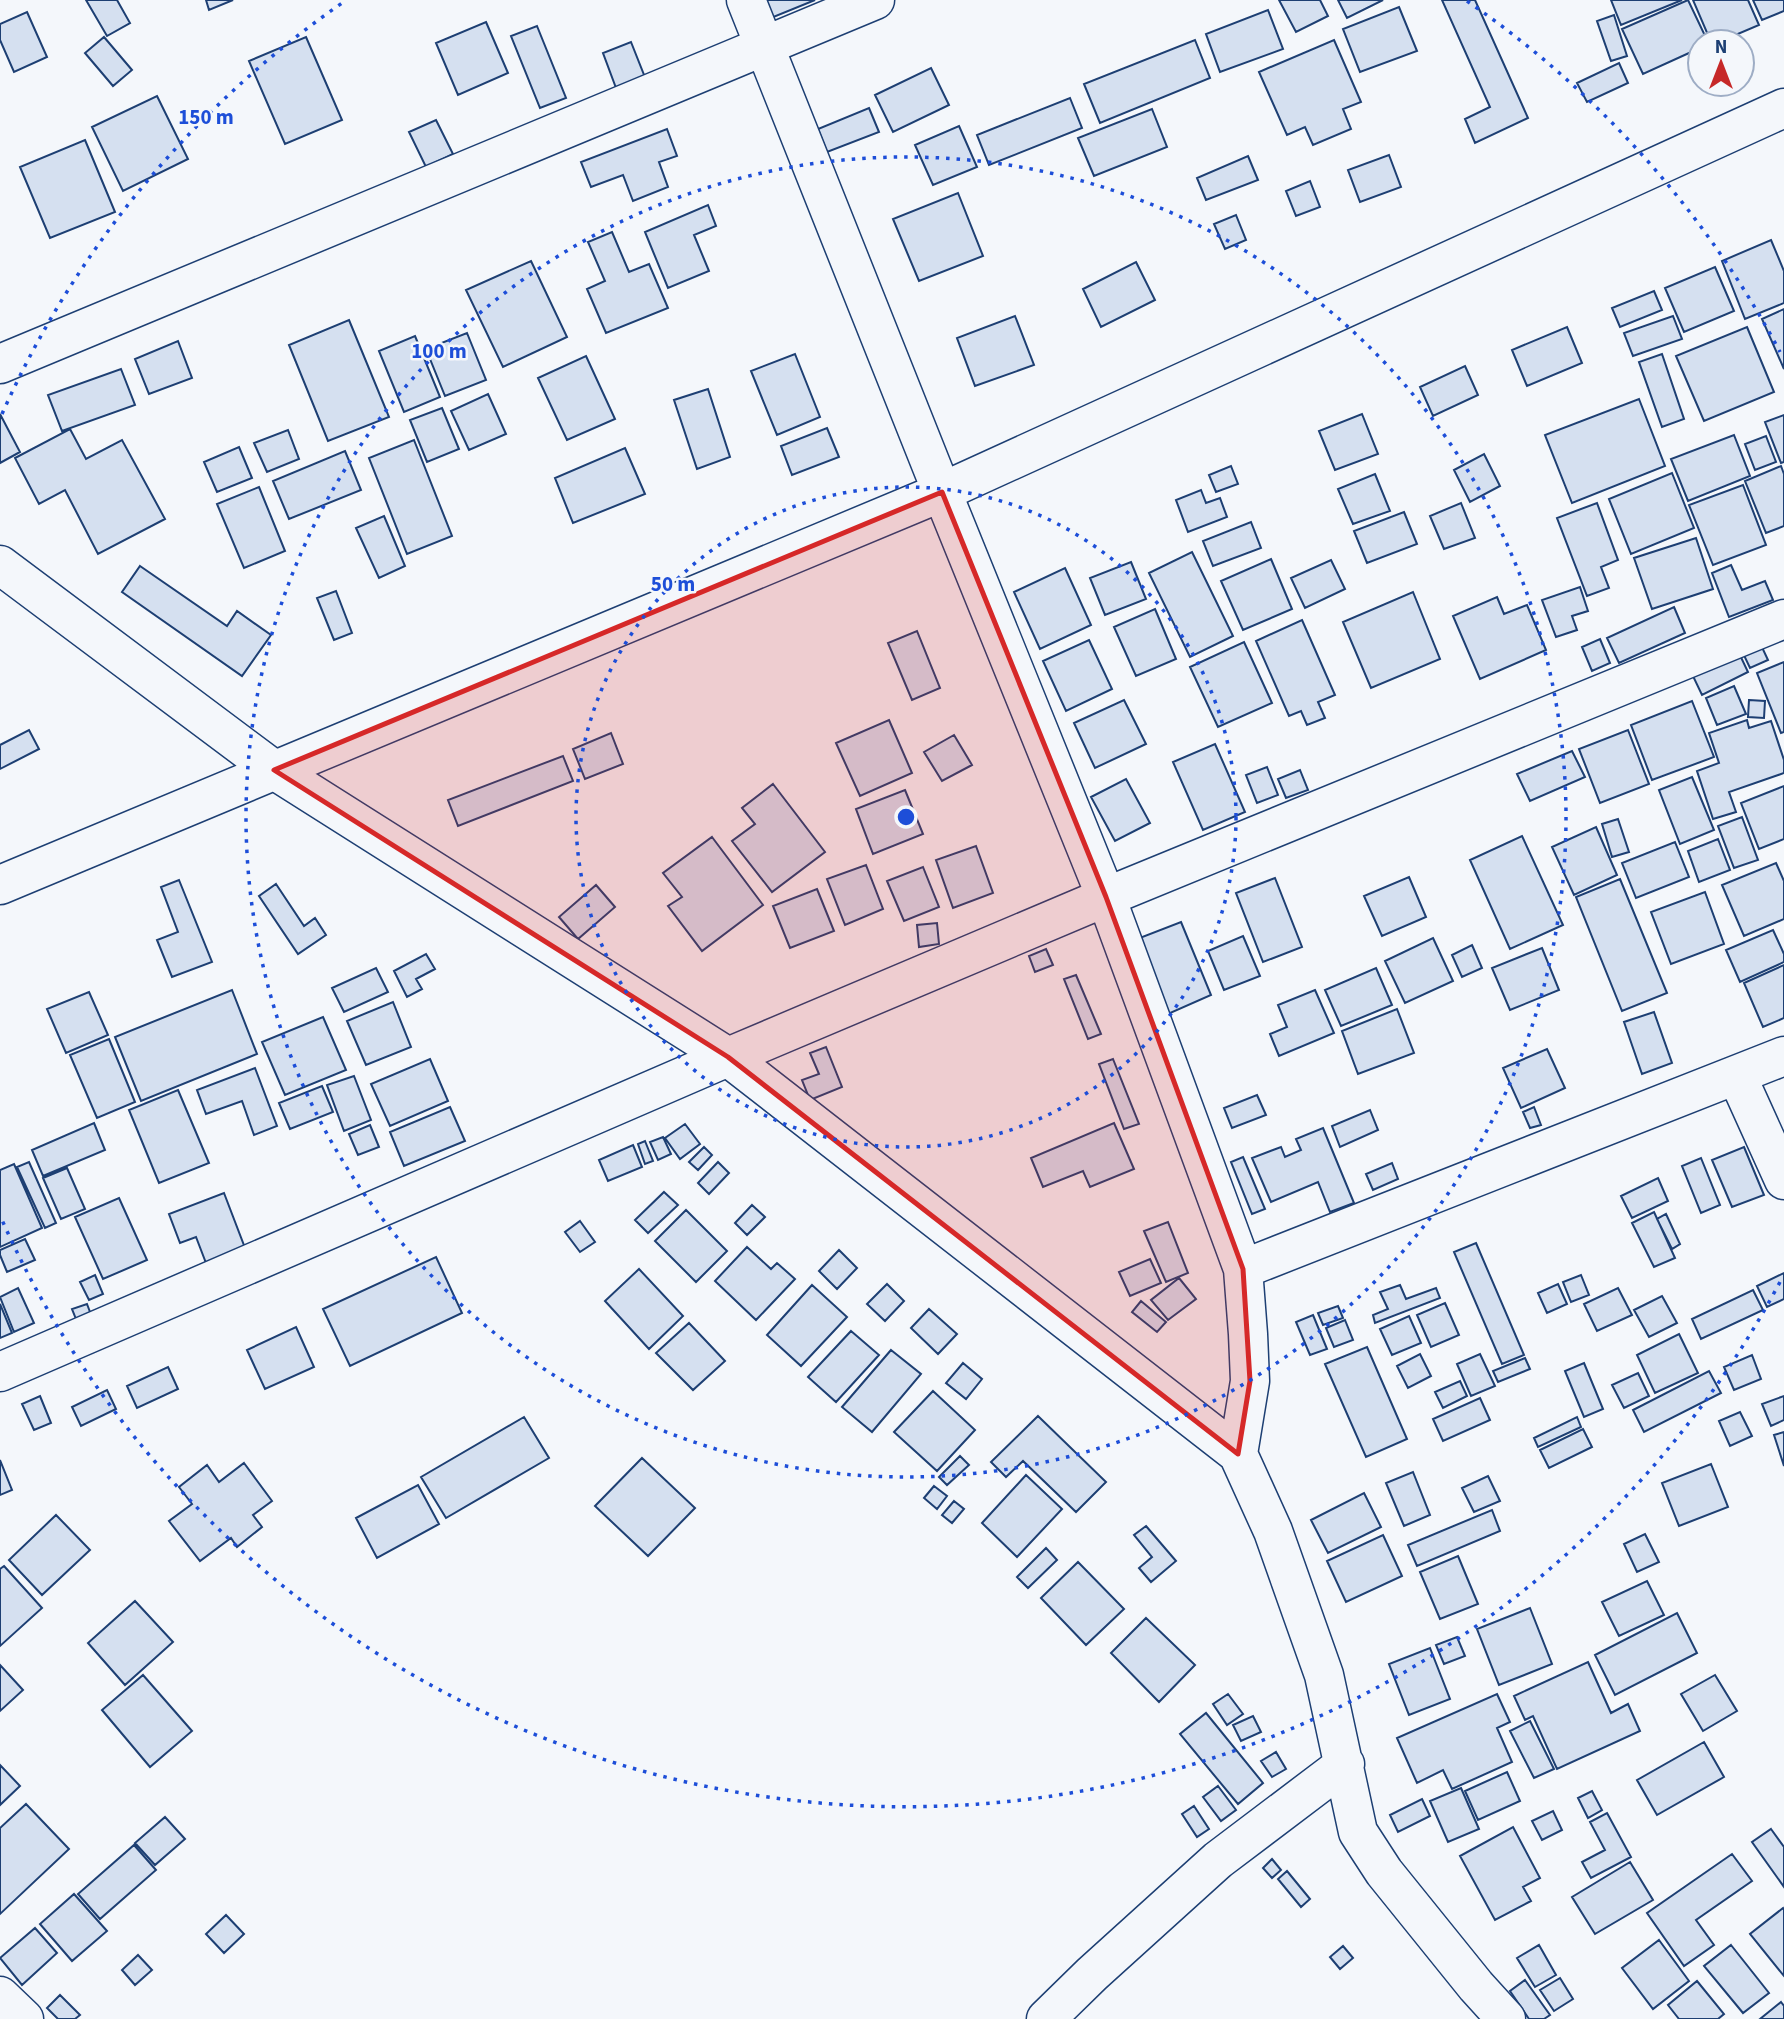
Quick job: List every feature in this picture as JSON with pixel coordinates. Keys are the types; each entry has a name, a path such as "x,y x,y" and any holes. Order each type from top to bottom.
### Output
{"street":[{"path":"747,0 1106,897 1243,1269 1250,1381 1238,1454"},
{"path":"0,364 875,0"},
{"path":"0,885 942,492 1784,108"},
{"path":"0,565 274,770 728,1058 1238,1454 1273,1531 1324,1675 1358,1832 1392,1883 1506,2019"},
{"path":"0,1372 1106,897 1784,619"},
{"path":"1243,1269 1784,1056"},
{"path":"1737,1076 1784,1180"},
{"path":"1046,2019 1218,1860 1345,1764"},
{"path":"0,1996 24,2019"}],"highlighted area":[{"path":"942,492 1106,897 1243,1269 1250,1381 1238,1454 728,1057 274,770"}],"building":[{"path":"86,0 117,0 130,23 107,36"},
{"path":"206,0 233,0 209,10"},
{"path":"764,0 815,0 771,18"},
{"path":"1279,0 1320,0 1328,16 1296,32"},
{"path":"1338,0 1383,0 1347,18"},
{"path":"1442,0 1475,0 1528,118 1475,143 1465,119 1490,107"},
{"path":"1611,0 1682,0 1621,25"},
{"path":"1688,0 1701,28 1686,28 1686,54 1643,74 1622,29"},
{"path":"1693,0 1748,0 1759,25 1752,28 1705,28"},
{"path":"1753,0 1784,0 1784,11 1762,20"},
{"path":"1399,7 1417,51 1360,72 1343,29"},
{"path":"1268,10 1283,49 1220,72 1206,34"},
{"path":"27,12 47,57 14,72 0,40 0,24"},
{"path":"1614,15 1627,56 1611,61 1597,21"},
{"path":"486,22 508,73 458,95 436,43"},
{"path":"537,26 566,98 540,108 511,36"},
{"path":"104,37 132,70 113,86 85,53"},
{"path":"306,37 342,120 285,144 249,61"},
{"path":"1195,40 1210,78 1100,123 1084,84"},
{"path":"1334,40 1361,102 1343,109 1351,129 1313,145 1305,127 1287,135 1259,72"},
{"path":"631,42 648,85 619,96 603,53"},
{"path":"1619,63 1628,83 1587,102 1577,83"},
{"path":"931,68 949,105 893,132 875,95"},
{"path":"157,96 188,159 123,191 92,127"},
{"path":"1070,98 1082,128 989,165 977,135"},
{"path":"869,108 879,132 827,152 818,129"},
{"path":"1152,109 1167,147 1094,176 1078,138"},
{"path":"436,120 453,154 426,167 409,132"},
{"path":"959,126 977,167 933,185 915,145"},
{"path":"667,129 677,156 659,162 668,187 633,201 623,175 591,187 581,162"},
{"path":"85,140 115,212 50,238 20,167"},
{"path":"1389,155 1401,187 1360,202 1348,170"},
{"path":"1248,156 1258,180 1206,200 1197,178"},
{"path":"1310,181 1320,207 1296,216 1286,191"},
{"path":"958,193 983,256 919,281 893,219"},
{"path":"708,205 716,226 694,235 709,271 668,288 645,232"},
{"path":"1236,215 1246,240 1225,249 1214,224"},
{"path":"612,232 629,272 649,264 668,308 606,333 587,289 605,281 588,242"},
{"path":"1771,240 1784,271 1784,303 1745,319 1722,261"},
{"path":"531,261 567,337 503,367 466,290"},
{"path":"1136,262 1155,300 1101,327 1083,289"},
{"path":"1715,267 1734,311 1684,332 1665,288"},
{"path":"1654,291 1662,310 1620,327 1612,308"},
{"path":"1784,309 1784,369 1762,319"},
{"path":"1015,316 1034,365 975,386 957,338"},
{"path":"1673,316 1682,339 1633,356 1624,333"},
{"path":"349,320 389,417 328,441 289,345"},
{"path":"1567,327 1582,363 1527,386 1512,350"},
{"path":"1747,327 1774,392 1704,421 1676,356"},
{"path":"467,333 486,380 445,396 426,349"},
{"path":"415,336 440,397 404,412 379,351"},
{"path":"178,341 192,378 149,394 135,359"},
{"path":"795,354 820,417 777,435 751,371"},
{"path":"1662,354 1684,419 1662,427 1639,362"},
{"path":"586,356 615,419 567,440 538,378"},
{"path":"1465,366 1478,395 1433,416 1420,387"},
{"path":"121,369 135,405 62,431 48,395"},
{"path":"708,389 730,457 697,469 674,400"},
{"path":"488,394 506,434 469,450 451,411"},
{"path":"1639,399 1665,466 1572,503 1545,435"},
{"path":"442,408 459,449 427,462 410,420"},
{"path":"0,414 20,452 0,463"},
{"path":"1362,414 1378,454 1335,470 1319,431"},
{"path":"1784,415 1784,462 1781,463 1765,422"},
{"path":"827,428 839,457 792,475 781,446"},
{"path":"70,429 86,459 122,440 165,519 98,554 65,490 39,504 15,458"},
{"path":"288,430 299,459 267,472 254,443"},
{"path":"1734,435 1750,476 1688,501 1671,459"},
{"path":"1766,436 1776,462 1755,470 1745,444"},
{"path":"414,440 452,536 407,554 369,458"},
{"path":"239,447 252,478 217,492 204,462"},
{"path":"625,448 645,494 573,523 555,478"},
{"path":"345,451 361,490 289,519 273,481"},
{"path":"1484,454 1500,486 1470,502 1454,470"},
{"path":"1231,466 1238,484 1216,492 1209,475"},
{"path":"1781,466 1784,474 1784,526 1766,533 1745,481"},
{"path":"1672,473 1694,528 1631,554 1609,499"},
{"path":"1375,474 1390,511 1353,524 1338,489"},
{"path":"1743,485 1766,545 1713,565 1689,505"},
{"path":"259,487 285,551 244,568 217,504"},
{"path":"1201,490 1206,503 1220,498 1227,517 1188,532 1176,500"},
{"path":"1461,503 1475,538 1444,549 1430,516"},
{"path":"1597,503 1618,560 1601,567 1609,588 1587,596 1557,518"},
{"path":"1404,512 1417,544 1367,563 1354,531"},
{"path":"384,516 405,566 379,578 356,528"},
{"path":"1251,522 1261,548 1213,566 1203,541"},
{"path":"1696,538 1713,589 1652,609 1634,558"},
{"path":"1192,552 1233,636 1190,657 1149,573"},
{"path":"1271,559 1292,609 1243,630 1221,581"},
{"path":"1331,560 1345,589 1305,608 1291,578"},
{"path":"1131,562 1146,599 1105,615 1090,578"},
{"path":"1731,565 1742,590 1765,581 1773,600 1729,617 1712,573"},
{"path":"140,566 227,626 237,611 271,635 242,676 122,592"},
{"path":"1065,568 1091,625 1040,649 1014,592"},
{"path":"1580,587 1588,611 1572,616 1577,630 1556,637 1542,600"},
{"path":"336,591 352,633 334,640 317,598"},
{"path":"1413,592 1440,659 1371,688 1343,622"},
{"path":"1497,597 1504,614 1527,605 1546,650 1480,679 1453,616"},
{"path":"1674,607 1685,633 1619,663 1607,638"},
{"path":"1155,609 1176,659 1136,676 1114,627"},
{"path":"1302,620 1335,695 1318,702 1325,718 1307,725 1301,711 1289,716 1256,641"},
{"path":"917,631 940,688 912,700 888,643"},
{"path":"1600,639 1610,663 1592,671 1582,647"},
{"path":"1089,640 1112,689 1066,711 1043,661"},
{"path":"1244,642 1272,703 1218,727 1190,667"},
{"path":"1760,643 1768,660 1750,668 1742,651"},
{"path":"1738,651 1748,672 1702,695 1692,674"},
{"path":"1784,662 1784,732 1781,733 1757,673"},
{"path":"1734,686 1746,714 1717,725 1706,698"},
{"path":"1124,700 1146,744 1095,768 1074,723"},
{"path":"1749,700 1765,701 1764,718 1748,717"},
{"path":"1692,701 1714,757 1652,780 1631,725"},
{"path":"889,720 912,773 860,796 836,743"},
{"path":"1747,720 1749,728 1771,721 1784,760 1784,773 1729,792 1736,812 1713,819 1697,771 1719,763 1709,733"},
{"path":"29,730 39,749 0,769 0,745"},
{"path":"1628,730 1649,784 1600,803 1579,749"},
{"path":"611,733 623,764 585,779 573,749"},
{"path":"954,735 972,765 942,781 924,752"},
{"path":"1215,744 1245,812 1203,830 1173,762"},
{"path":"1572,751 1585,777 1530,801 1517,774"},
{"path":"563,756 573,781 458,826 448,800"},
{"path":"1267,767 1278,795 1257,803 1246,775"},
{"path":"1300,770 1308,790 1286,798 1278,779"},
{"path":"1692,777 1714,830 1680,844 1659,790"},
{"path":"1126,779 1150,823 1115,841 1091,797"},
{"path":"773,784 825,852 772,892 732,841 755,824 742,808"},
{"path":"1784,786 1784,839 1759,849 1741,803"},
{"path":"905,790 923,834 873,854 856,809"},
{"path":"1742,817 1758,860 1734,868 1718,826"},
{"path":"1618,819 1629,852 1612,857 1602,824"},
{"path":"1596,827 1617,875 1574,895 1552,847"},
{"path":"1522,836 1563,925 1510,949 1470,860"},
{"path":"712,837 763,905 702,951 668,906 682,897 663,873"},
{"path":"1718,839 1730,870 1699,882 1688,851"},
{"path":"1675,842 1689,877 1636,898 1622,863"},
{"path":"976,846 993,893 953,908 936,860"},
{"path":"1776,863 1784,881 1784,919 1744,936 1722,885"},
{"path":"866,865 883,909 845,925 827,879"},
{"path":"923,867 939,907 904,921 887,881"},
{"path":"1409,877 1426,917 1382,936 1364,896"},
{"path":"1275,878 1302,947 1263,962 1236,893"},
{"path":"1620,879 1667,993 1622,1011 1576,897"},
{"path":"179,880 212,962 172,977 157,940 178,932 161,887"},
{"path":"276,884 304,926 315,918 326,935 298,954 259,896"},
{"path":"596,885 615,907 578,939 559,917"},
{"path":"817,889 834,931 790,948 773,906"},
{"path":"1705,892 1724,944 1671,964 1651,912"},
{"path":"1181,922 1211,995 1168,1014 1137,939"},
{"path":"937,923 939,944 919,947 917,925"},
{"path":"1773,930 1784,954 1784,962 1740,982 1726,950"},
{"path":"1243,936 1260,976 1224,990 1208,951"},
{"path":"1433,938 1453,981 1405,1003 1385,961"},
{"path":"1472,945 1482,968 1462,977 1452,955"},
{"path":"1542,948 1559,990 1510,1010 1492,968"},
{"path":"1046,949 1053,965 1035,972 1029,956"},
{"path":"426,954 435,969 416,979 422,989 407,997 394,971"},
{"path":"1784,965 1784,1018 1763,1027 1744,983"},
{"path":"376,968 388,992 344,1012 332,988"},
{"path":"1376,968 1392,1005 1341,1026 1325,990"},
{"path":"1076,975 1101,1034 1088,1039 1064,979"},
{"path":"232,990 257,1054 141,1101 115,1037"},
{"path":"1315,990 1334,1033 1279,1056 1270,1034 1287,1027 1278,1005"},
{"path":"89,992 108,1035 66,1053 47,1009"},
{"path":"393,1002 411,1047 366,1065 347,1021"},
{"path":"1397,1009 1414,1053 1358,1074 1342,1031"},
{"path":"1654,1012 1672,1063 1642,1074 1624,1022"},
{"path":"323,1017 346,1070 285,1095 262,1042"},
{"path":"109,1039 135,1102 97,1118 70,1055"},
{"path":"826,1047 842,1087 810,1100 802,1080 819,1074 810,1053"},
{"path":"1547,1049 1565,1088 1521,1108 1503,1068"},
{"path":"430,1059 448,1101 390,1126 371,1084"},
{"path":"1113,1059 1139,1124 1124,1129 1099,1064"},
{"path":"255,1068 277,1126 254,1135 242,1101 206,1114 197,1090"},
{"path":"354,1076 371,1120 344,1131 327,1085"},
{"path":"322,1086 333,1112 290,1129 279,1103"},
{"path":"178,1090 209,1163 159,1183 129,1110"},
{"path":"1257,1095 1266,1115 1232,1128 1224,1108"},
{"path":"450,1107 465,1141 404,1166 390,1132"},
{"path":"1534,1107 1541,1125 1530,1128 1523,1112"},
{"path":"1370,1110 1378,1130 1340,1147 1332,1126"},
{"path":"94,1123 105,1150 43,1176 32,1150"},
{"path":"1114,1123 1134,1169 1090,1187 1083,1171 1043,1187 1031,1158"},
{"path":"685,1124 700,1144 680,1159 665,1138"},
{"path":"370,1125 379,1147 358,1155 349,1134"},
{"path":"1323,1128 1354,1203 1330,1212 1318,1182 1271,1202 1252,1158 1281,1147 1285,1157 1301,1150 1296,1139"},
{"path":"663,1137 671,1154 658,1160 650,1142"},
{"path":"645,1141 653,1161 645,1164 638,1144"},
{"path":"633,1145 642,1167 608,1181 599,1160"},
{"path":"704,1147 712,1155 698,1170 689,1162"},
{"path":"1744,1147 1764,1195 1732,1207 1712,1160"},
{"path":"1243,1157 1265,1209 1252,1214 1231,1162"},
{"path":"1701,1158 1720,1205 1701,1213 1682,1166"},
{"path":"29,1162 56,1223 45,1228 17,1167"},
{"path":"718,1162 729,1173 709,1194 698,1183"},
{"path":"1392,1163 1398,1179 1373,1190 1366,1174"},
{"path":"14,1164 42,1228 0,1247 0,1170"},
{"path":"67,1168 85,1209 61,1219 43,1178"},
{"path":"1658,1178 1668,1201 1632,1218 1621,1196"},
{"path":"664,1192 678,1205 648,1233 635,1220"},
{"path":"224,1193 245,1248 206,1263 196,1237 180,1243 169,1214"},
{"path":"119,1198 147,1260 103,1279 75,1217"},
{"path":"752,1205 765,1217 747,1235 735,1223"},
{"path":"686,1210 727,1251 696,1282 655,1241"},
{"path":"1654,1212 1675,1258 1654,1267 1632,1223"},
{"path":"1666,1214 1680,1244 1672,1249 1657,1219"},
{"path":"580,1221 595,1242 580,1252 565,1232"},
{"path":"1168,1222 1188,1273 1166,1282 1144,1231"},
{"path":"25,1239 35,1260 7,1272 0,1250"},
{"path":"1476,1243 1524,1355 1502,1364 1454,1252"},
{"path":"747,1247 771,1269 777,1263 795,1279 756,1320 715,1281"},
{"path":"839,1250 857,1268 837,1289 819,1271"},
{"path":"436,1257 462,1313 350,1366 323,1309"},
{"path":"1150,1259 1161,1283 1130,1296 1119,1272"},
{"path":"639,1269 683,1316 649,1349 605,1301"},
{"path":"1784,1273 1784,1299 1767,1307 1757,1286"},
{"path":"95,1275 103,1294 89,1300 80,1282"},
{"path":"1581,1275 1589,1295 1571,1302 1563,1282"},
{"path":"1179,1278 1196,1299 1168,1320 1151,1300"},
{"path":"887,1284 904,1301 885,1321 867,1304"},
{"path":"1558,1284 1567,1304 1547,1313 1538,1293"},
{"path":"812,1285 847,1317 801,1366 767,1335"},
{"path":"1400,1285 1406,1299 1436,1288 1440,1298 1375,1323 1373,1315 1388,1309 1380,1292"},
{"path":"18,1288 34,1323 14,1332 0,1297"},
{"path":"1618,1288 1632,1315 1597,1331 1584,1304"},
{"path":"1753,1290 1763,1310 1701,1339 1692,1319"},
{"path":"1662,1296 1677,1323 1649,1337 1634,1310"},
{"path":"1141,1301 1166,1322 1157,1332 1132,1312"},
{"path":"1445,1303 1459,1335 1431,1347 1417,1315"},
{"path":"0,1304 12,1333 0,1338"},
{"path":"87,1304 96,1328 82,1334 72,1309"},
{"path":"1338,1306 1343,1318 1323,1325 1318,1313"},
{"path":"929,1309 957,1334 938,1354 911,1328"},
{"path":"1313,1315 1327,1349 1310,1355 1296,1322"},
{"path":"1409,1316 1421,1343 1392,1355 1380,1329"},
{"path":"1345,1320 1353,1340 1334,1347 1326,1328"},
{"path":"689,1323 725,1361 693,1390 656,1353"},
{"path":"296,1327 314,1367 265,1389 247,1350"},
{"path":"851,1331 879,1355 836,1402 808,1377"},
{"path":"1679,1334 1698,1373 1655,1393 1637,1355"},
{"path":"1367,1347 1407,1439 1366,1457 1325,1364"},
{"path":"891,1350 921,1374 872,1432 842,1407"},
{"path":"1420,1354 1431,1376 1408,1388 1397,1366"},
{"path":"1480,1354 1495,1386 1471,1396 1457,1364"},
{"path":"1752,1355 1761,1379 1734,1390 1724,1367"},
{"path":"1525,1358 1530,1369 1498,1382 1493,1371"},
{"path":"963,1363 982,1379 966,1399 946,1383"},
{"path":"1584,1363 1603,1409 1584,1417 1565,1371"},
{"path":"168,1367 178,1389 137,1408 127,1386"},
{"path":"1709,1371 1721,1393 1644,1432 1633,1410"},
{"path":"1638,1373 1649,1396 1624,1408 1612,1385"},
{"path":"1460,1381 1467,1396 1443,1408 1435,1392"},
{"path":"107,1390 116,1409 81,1426 72,1407"},
{"path":"933,1391 975,1430 937,1471 894,1432"},
{"path":"40,1396 51,1423 34,1430 22,1404"},
{"path":"1784,1396 1784,1420 1771,1426 1762,1404"},
{"path":"1480,1398 1490,1420 1443,1441 1433,1419"},
{"path":"1740,1412 1752,1436 1730,1446 1719,1421"},
{"path":"1038,1416 1106,1482 1076,1512 1023,1461 1006,1477 991,1462"},
{"path":"524,1417 549,1458 446,1518 421,1477"},
{"path":"1577,1417 1581,1427 1538,1447 1534,1438"},
{"path":"1583,1429 1592,1447 1549,1468 1540,1450"},
{"path":"1784,1432 1784,1466 1774,1435"},
{"path":"960,1456 969,1465 947,1485 939,1477"},
{"path":"642,1458 695,1508 648,1556 595,1506"},
{"path":"0,1460 12,1490 0,1495"},
{"path":"244,1463 272,1501 253,1515 262,1527 237,1547 231,1538 200,1561 169,1521 192,1504 179,1487 207,1465 219,1482"},
{"path":"1711,1464 1728,1507 1679,1526 1662,1483"},
{"path":"1413,1472 1430,1515 1404,1526 1386,1483"},
{"path":"1026,1475 1062,1509 1017,1557 982,1523"},
{"path":"1488,1476 1500,1501 1474,1512 1462,1488"},
{"path":"418,1485 439,1524 377,1558 356,1518"},
{"path":"934,1486 947,1496 937,1509 924,1498"},
{"path":"1364,1493 1381,1527 1328,1553 1311,1520"},
{"path":"954,1501 964,1509 952,1523 942,1515"},
{"path":"1492,1510 1500,1531 1417,1566 1408,1545"},
{"path":"56,1515 90,1550 42,1595 9,1560"},
{"path":"1146,1526 1176,1561 1151,1582 1139,1568 1152,1557 1134,1535"},
{"path":"1645,1534 1659,1562 1637,1572 1624,1544"},
{"path":"1383,1535 1402,1576 1346,1602 1327,1561"},
{"path":"1046,1548 1057,1560 1028,1588 1017,1577"},
{"path":"1458,1556 1478,1604 1440,1619 1420,1572"},
{"path":"1078,1562 1124,1609 1086,1645 1041,1598"},
{"path":"4,1566 42,1608 0,1646 0,1569"},
{"path":"1647,1581 1664,1615 1619,1636 1602,1602"},
{"path":"135,1601 173,1642 125,1685 88,1643"},
{"path":"1530,1608 1552,1664 1499,1685 1477,1629"},
{"path":"1677,1613 1697,1653 1615,1695 1595,1655"},
{"path":"1146,1618 1195,1665 1159,1702 1111,1653"},
{"path":"1457,1637 1465,1656 1444,1664 1436,1645"},
{"path":"1430,1648 1450,1699 1409,1715 1389,1664"},
{"path":"1588,1662 1611,1713 1628,1704 1640,1731 1557,1769 1533,1716 1525,1720 1514,1696"},
{"path":"0,1665 23,1690 0,1711"},
{"path":"143,1675 192,1731 150,1767 102,1710"},
{"path":"1715,1675 1737,1711 1703,1731 1681,1694"},
{"path":"1228,1694 1243,1714 1227,1725 1213,1704"},
{"path":"1497,1694 1510,1722 1497,1728 1512,1762 1452,1789 1443,1770 1417,1783 1397,1738"},
{"path":"1206,1713 1263,1783 1238,1804 1180,1734"},
{"path":"1253,1716 1261,1732 1241,1741 1233,1725"},
{"path":"1530,1721 1554,1769 1534,1778 1510,1731"},
{"path":"1704,1742 1724,1777 1657,1815 1637,1780"},
{"path":"1276,1752 1286,1769 1272,1777 1261,1761"},
{"path":"0,1765 20,1786 0,1805"},
{"path":"1507,1772 1520,1801 1478,1820 1465,1791"},
{"path":"1218,1786 1236,1810 1221,1821 1203,1797"},
{"path":"1461,1788 1479,1829 1448,1842 1430,1801"},
{"path":"1592,1791 1602,1810 1588,1818 1578,1798"},
{"path":"1422,1799 1430,1816 1398,1832 1390,1815"},
{"path":"26,1804 69,1849 0,1914 0,1828"},
{"path":"1194,1806 1209,1829 1197,1837 1182,1814"},
{"path":"1553,1811 1562,1830 1542,1840 1532,1821"},
{"path":"1607,1813 1631,1857 1591,1878 1582,1862 1605,1850 1590,1822"},
{"path":"165,1817 185,1839 155,1865 135,1843"},
{"path":"1513,1827 1540,1878 1523,1887 1531,1901 1495,1920 1460,1856"},
{"path":"1771,1829 1784,1847 1784,1887 1752,1842"},
{"path":"134,1845 156,1870 100,1919 78,1894"},
{"path":"1732,1854 1752,1881 1696,1920 1714,1945 1684,1966 1647,1913"},
{"path":"1272,1859 1281,1870 1272,1878 1263,1868"},
{"path":"1630,1862 1653,1900 1595,1934 1572,1897"},
{"path":"1287,1871 1310,1899 1301,1907 1278,1879"},
{"path":"74,1894 107,1931 72,1961 40,1924"},
{"path":"1783,1908 1784,1910 1784,1976 1750,1934"},
{"path":"226,1915 244,1934 224,1953 206,1934"},
{"path":"35,1928 57,1953 22,1985 0,1958"},
{"path":"1659,1940 1689,1981 1653,2009 1622,1968"},
{"path":"1539,1945 1556,1975 1535,1987 1517,1958"},
{"path":"1731,1945 1769,1993 1743,2013 1704,1966"},
{"path":"1343,1946 1353,1958 1340,1969 1330,1957"},
{"path":"138,1955 152,1970 135,1985 122,1970"},
{"path":"1560,1978 1573,1999 1554,2011 1540,1990"},
{"path":"1525,1980 1550,2015 1544,2019 1529,2019 1510,1991"},
{"path":"1697,1981 1724,2014 1718,2019 1679,2019 1668,2005"},
{"path":"60,1995 80,2015 75,2019 58,2019 47,2008"},
{"path":"1781,2002 1784,2006 1784,2019 1760,2019"}]}
